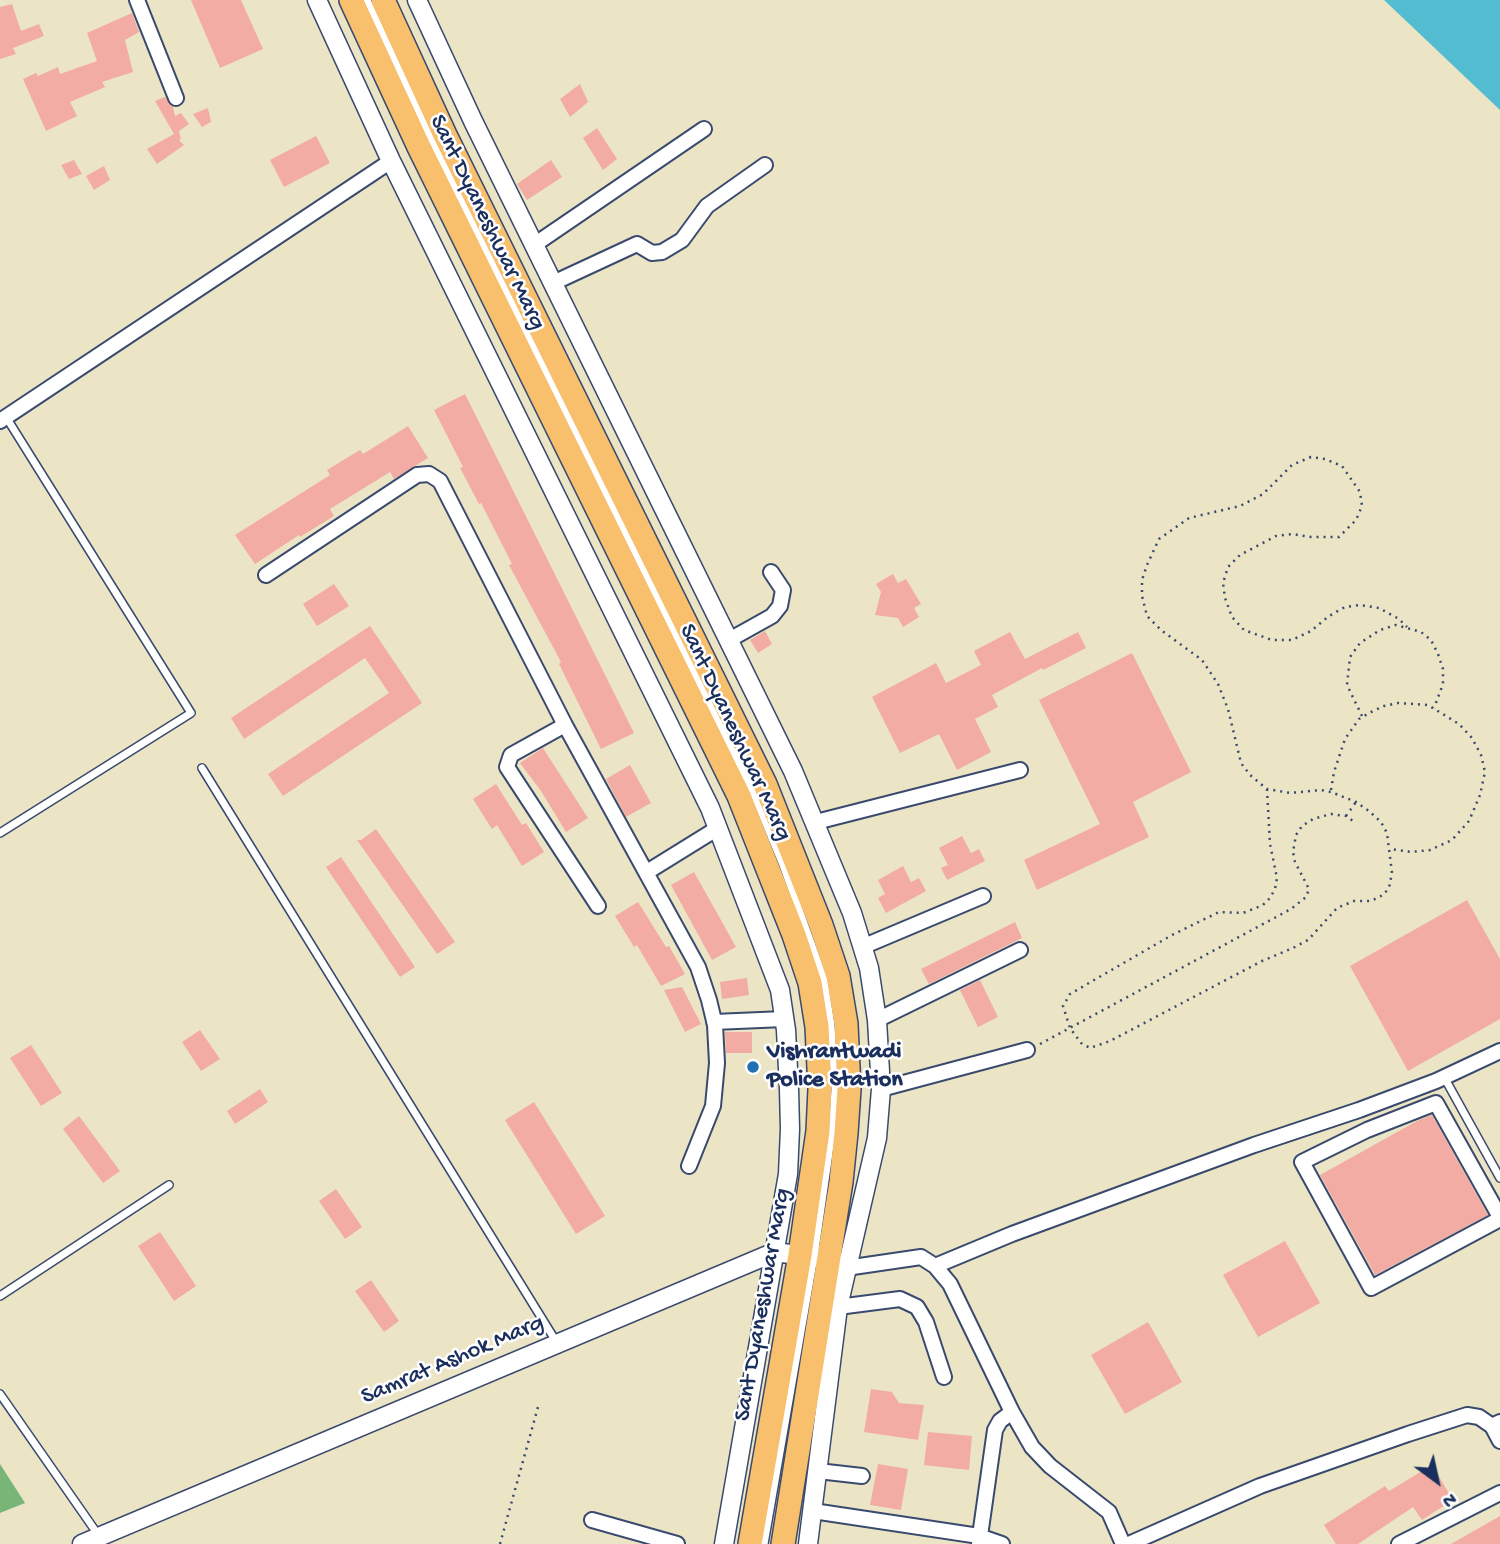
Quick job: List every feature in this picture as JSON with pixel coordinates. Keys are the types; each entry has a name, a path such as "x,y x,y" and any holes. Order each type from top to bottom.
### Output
{"main road":[{"name":"Sant Dyaneshwar Marg","path":"351,0 419,147 739,796 810,983 817,1027 821,1089 812,1178 822,1260 783,1544"},
{"name":"Sant Dyaneshwar Marg","path":"383,0 451,147 765,784 821,925 838,976 846,1024 849,1089 841,1182 750,1544"}],"street":[{"path":"137,0 176,98"},
{"path":"317,0 391,161 718,828 776,979 784,1019 790,1129 788,1174 724,1544"},
{"path":"417,0 473,121 793,771 852,913 869,968 877,1020 881,1089 877,1138 822,1260 838,1307 808,1544"},
{"path":"534,245 704,129"},
{"path":"3,419 391,161"},
{"path":"553,283 637,244 652,253 662,252 682,240 707,206 765,164"},
{"path":"266,575 417,475 429,474 440,481 565,725 698,967 714,1022 717,1063 713,1106 689,1166"},
{"path":"729,640 772,617 779,606 783,590 771,572"},
{"path":"565,725 511,755 507,767 598,906"},
{"path":"816,822 1020,770"},
{"path":"648,872 718,828"},
{"path":"862,947 983,896"},
{"path":"877,1020 1020,950"},
{"path":"714,1022 784,1019"},
{"path":"881,1089 1027,1050"},
{"path":"935,1266 1012,1234 1228,1154 1359,1110 1444,1077 1500,1051"},
{"path":"1436,1103 1500,1218 1371,1288 1302,1162 1367,1130 1436,1103"},
{"path":"1359,1110 1367,1130"},
{"name":"Samrat Ashok Marg","path":"91,1541 775,1252 822,1260"},
{"path":"822,1260 921,1257 935,1266 950,1284 1012,1412 1041,1458 1108,1512 1123,1544"},
{"path":"838,1307 900,1299 917,1307 926,1322 944,1377"},
{"path":"979,1540 995,1430 1000,1421 1012,1412"},
{"path":"1129,1544 1260,1486 1467,1415 1496,1424 1500,1441"},
{"path":"818,1471 862,1476"},
{"path":"1399,1544 1500,1493"},
{"path":"813,1511 1002,1544"},
{"path":"592,1520 677,1544"}],"lane":[{"path":"367,0 432,141 752,790 824,979 831,1025 835,1089 822,1260 764,1544"},
{"path":"0,833 191,713 3,419"},
{"path":"202,768 557,1344"},
{"path":"1444,1077 1500,1178"},
{"path":"0,1296 169,1185"},
{"path":"0,1394 91,1541"}],"path":[{"path":"1267,789 1270,844 1277,878 1270,898 1263,905 1243,913 1219,912 1172,935 1129,962 1070,993 1063,1006 1070,1028 1081,1043 1090,1048 1110,1041 1262,961 1308,940 1337,908 1354,901 1371,901 1383,895 1389,888 1392,873 1387,833 1381,822 1356,802 1321,790 1290,793 1267,789 1250,775 1241,763 1228,709 1208,668 1202,660 1161,630 1147,616 1142,596 1142,580 1159,539 1189,517 1240,506 1263,494 1292,465 1311,457 1325,459 1342,466 1360,492 1362,506 1356,520 1339,537 1292,534 1276,536 1240,555 1228,567 1223,583 1232,617 1244,629 1272,640 1292,640 1311,631 1345,607 1360,605 1379,608 1399,619 1407,627"},
{"path":"1363,717 1347,685 1350,657 1360,643 1380,629 1396,625 1421,632 1431,640 1438,654 1443,669 1443,684 1434,708"},
{"path":"1331,792 1334,772 1345,739 1363,717 1384,706 1398,703 1420,704 1434,708 1460,724 1481,755 1485,772 1469,821 1452,839 1430,850 1411,852 1390,849"},
{"path":"1346,816 1356,802"},
{"path":"1027,1050 1291,909 1306,897 1309,889 1295,862 1293,852 1296,835 1302,826 1313,819 1331,814 1346,816 1353,821"},
{"path":"500,1544 538,1407"}],"green space":[{"path":"0,1464 25,1503 0,1513"}],"water":[{"path":"1384,0 1500,0 1500,110"}],"building":[{"path":"191,0 241,0 263,49 220,68"},
{"path":"12,4 21,31 39,24 44,36 13,48 16,54 0,59 0,7"},
{"path":"132,13 139,32 125,40 133,72 102,82 105,87 70,102 77,116 46,131 23,79 58,67 60,74 97,61 87,33"},
{"path":"580,84 588,102 570,117 560,99"},
{"path":"165,97 173,107 175,116 181,113 189,124 179,131 179,140 184,145 157,164 147,149 174,134 155,101"},
{"path":"208,108 211,122 202,127 193,114"},
{"path":"597,128 617,159 603,170 583,138"},
{"path":"316,136 330,163 284,187 270,160"},
{"path":"74,160 82,174 69,179 61,165"},
{"path":"551,160 562,177 527,200 517,184"},
{"path":"104,166 110,180 94,190 86,176"},
{"path":"465,394 634,733 601,749 559,664 561,662 509,565 512,564 481,503 479,504 460,468 463,467 434,410"},
{"path":"408,426 428,458 394,479 390,472 330,509 334,516 255,564 235,535 330,475 327,470 360,450 363,454"},
{"path":"893,574 898,583 906,579 921,604 914,608 919,617 903,627 898,618 875,615 881,592 876,584"},
{"path":"334,584 349,606 317,626 303,604"},
{"path":"370,626 422,703 283,796 268,774 389,693 365,658 244,739 231,718"},
{"path":"765,631 772,644 758,653 750,640"},
{"path":"1010,632 1025,659 1078,632 1086,648 992,695 998,707 975,719 991,752 957,770 939,734 900,753 872,697 936,663 946,683 981,665 974,651"},
{"path":"1132,653 1191,772 1133,802 1149,837 1037,890 1024,860 1100,824 1039,700"},
{"path":"543,748 588,818 566,832 520,763"},
{"path":"630,765 651,803 626,817 606,779"},
{"path":"496,784 522,825 526,823 544,852 522,866 497,825 492,829 473,799"},
{"path":"376,829 455,942 437,954 357,840"},
{"path":"962,836 971,853 979,849 985,861 947,880 941,868 948,865 939,848"},
{"path":"341,857 415,967 400,977 326,867"},
{"path":"903,866 911,882 919,878 926,891 886,913 878,898 885,894 878,880"},
{"path":"694,872 736,947 712,960 671,885"},
{"path":"1467,900 1500,959 1500,1019 1408,1071 1350,966"},
{"path":"638,902 685,974 661,986 637,945 634,947 615,916"},
{"path":"1015,922 1022,938 929,984 921,969"},
{"path":"747,978 749,995 722,999 720,982"},
{"path":"980,980 998,1017 978,1027 960,990"},
{"path":"682,987 701,1024 685,1032 664,990"},
{"path":"200,1030 220,1059 201,1071 182,1042"},
{"path":"725,1032 752,1032 752,1053 726,1053"},
{"path":"31,1045 62,1093 41,1106 10,1058"},
{"path":"260,1089 268,1102 235,1124 227,1111"},
{"path":"534,1102 605,1216 576,1234 505,1120"},
{"path":"1432,1115 1488,1215 1375,1275 1320,1175"},
{"path":"79,1116 120,1171 103,1183 63,1129"},
{"path":"336,1189 362,1227 345,1239 319,1201"},
{"path":"160,1232 196,1286 174,1301 138,1246"},
{"path":"1285,1241 1320,1303 1258,1337 1223,1275"},
{"path":"371,1280 399,1321 384,1332 355,1291"},
{"path":"1148,1322 1182,1382 1125,1414 1091,1355"},
{"path":"871,1389 892,1392 899,1403 924,1405 918,1440 864,1432"},
{"path":"928,1432 972,1436 969,1470 924,1465"},
{"path":"878,1464 908,1469 901,1510 870,1505"},
{"path":"1432,1465 1453,1500 1422,1520 1413,1507 1358,1544 1336,1544 1324,1525 1385,1486 1389,1491"},
{"path":"1500,1516 1500,1544 1451,1544"}],"place":[{"name":"Vishrantwadi Police Station","path":"753,1067"}]}
